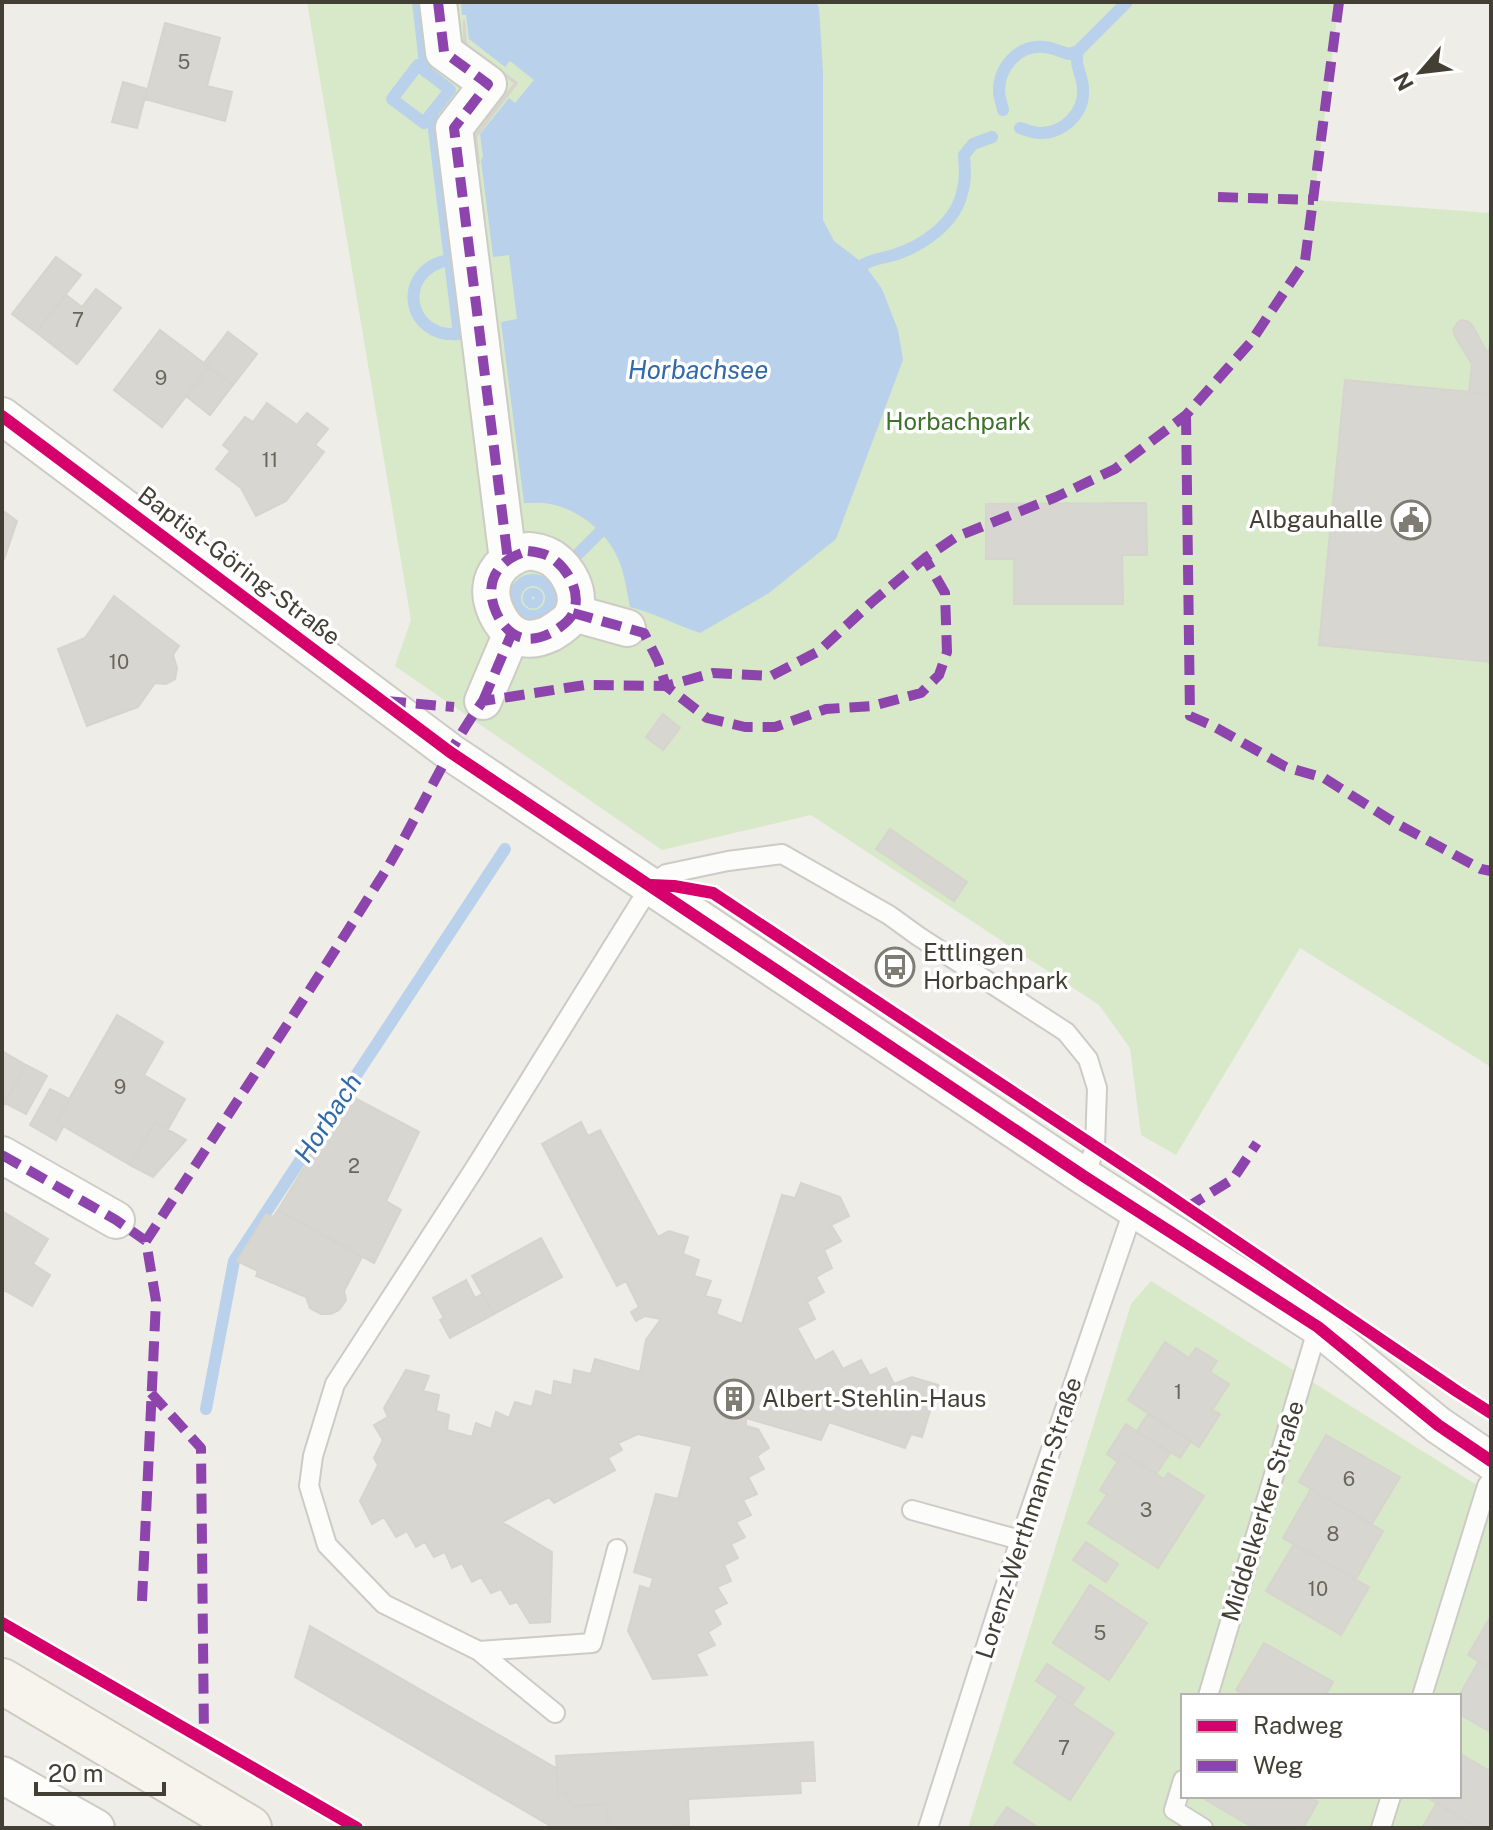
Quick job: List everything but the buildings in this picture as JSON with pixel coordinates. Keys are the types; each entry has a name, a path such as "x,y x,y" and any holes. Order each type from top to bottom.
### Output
{"main road":[{"path":"2,1681 249,1828"}],"street":[{"path":"438,2 444,52 488,84 454,128 508,560"},
{"name":"Baptist-Göring-Straße","path":"2,416 450,752 651,885"},
{"path":"528,551 540,552 563,569 573,584 575,597 573,613 558,629 528,639 511,635 501,623 490,588 494,574 508,560 528,551"},
{"path":"573,613 627,628"},
{"path":"483,701 511,635"},
{"path":"651,885 1085,1177 1318,1327 1438,1425 1491,1461"},
{"path":"2,1155 116,1220"},
{"path":"2,1775 96,1828"}],"lane":[{"path":"555,1713 479,1651 384,1604 327,1545 309,1486 313,1456 335,1384 475,1168 651,885 666,874 782,854 889,915 1066,1032 1088,1059 1097,1088 1095,1147 1085,1177"},
{"name":"Lorenz-Werthmann-Straße","path":"928,1828 1020,1540 1134,1208"},
{"name":"Middelkerker Straße","path":"1209,1694 1318,1327"},
{"path":"1423,1694 1491,1480"},
{"path":"912,1510 1020,1540"},
{"path":"479,1651 592,1643 617,1549"},
{"path":"1181,1787 1174,1810 1203,1828"},
{"path":"1381,1828 1390,1798"}],"green space":[{"name":"Horbachpark","path":"307,2 1339,2 1314,200 1491,213 1491,1067 1300,948 1176,1155 1141,1135 1130,1048 1099,1005 811,815 662,850 395,666 411,620"},
{"path":"1151,1281 1491,1494 1491,1828 968,1828 1131,1304"}],"water":[{"name":"Horbachsee","path":"461,2 816,2 819,8 823,72 823,220 834,241 864,264 882,289 898,330 903,360 836,539 769,593 700,633 630,607 615,552 601,533 583,518 550,504 524,503 501,322 517,319 509,255 493,257 480,134 509,98 515,103 534,80 510,61 505,67 469,39"}],"waterway":[{"path":"418,2 426,72"},
{"path":"1003,110 1000,82 1012,59 1035,47 1069,54 1078,51 1127,2"},
{"path":"1020,128 1048,132 1071,120 1083,97 1078,51"},
{"path":"418,65 450,90 424,123 392,99 418,65"},
{"path":"432,113 459,334 441,333 427,326 418,315 414,303 414,289 420,276 432,266 449,260"},
{"path":"864,264 915,246 945,224 958,204 963,188 964,155 973,144 992,137"},
{"path":"566,566 600,532"},
{"path":"533,580 546,585 551,598 546,611 533,616 520,611 515,598 520,585 533,580"},
{"path":"533,593 538,598 533,603 528,598 533,593"},
{"name":"Horbach","path":"206,1409 234,1261 505,849"}],"marked path":[{"path":"438,2 444,52 488,84 454,128 508,560"},
{"path":"142,1601 156,1301 146,1241 379,881 468,722 483,701 585,685 666,686 713,673 771,676 819,651 872,602 956,537 1056,497 1115,469 1186,415 1250,343 1305,261 1339,2"},
{"path":"1218,197 1314,200"},
{"path":"1186,415 1190,716 1286,767 1324,778 1392,821 1481,869 1491,871"},
{"path":"528,551 546,555 558,563 572,582 576,598 573,613 567,622 551,633 533,639 511,633 496,612 491,591 501,566 528,551"},
{"path":"573,613 644,633 666,686 707,718 745,727 775,727 826,709 872,706 921,693 939,675 947,652 945,593 925,558"},
{"path":"483,701 511,635"},
{"path":"386,701 454,707"},
{"path":"1186,1208 1233,1179 1257,1143"},
{"path":"2,1155 116,1220 146,1241"},
{"path":"151,1393 201,1448 204,1738"}],"cycle path":[{"path":"2,416 450,752 1085,1177 1318,1327 1438,1425 1491,1461"},
{"path":"651,885 713,893 1491,1413"},
{"path":"2,1623 357,1828"}],"place":[{"name":"Albgauhalle","path":"1411,520"},
{"name":"Ettlingen Horbachpark","path":"895,967"},
{"name":"Albert-Stehlin-Haus","path":"734,1399"}]}
